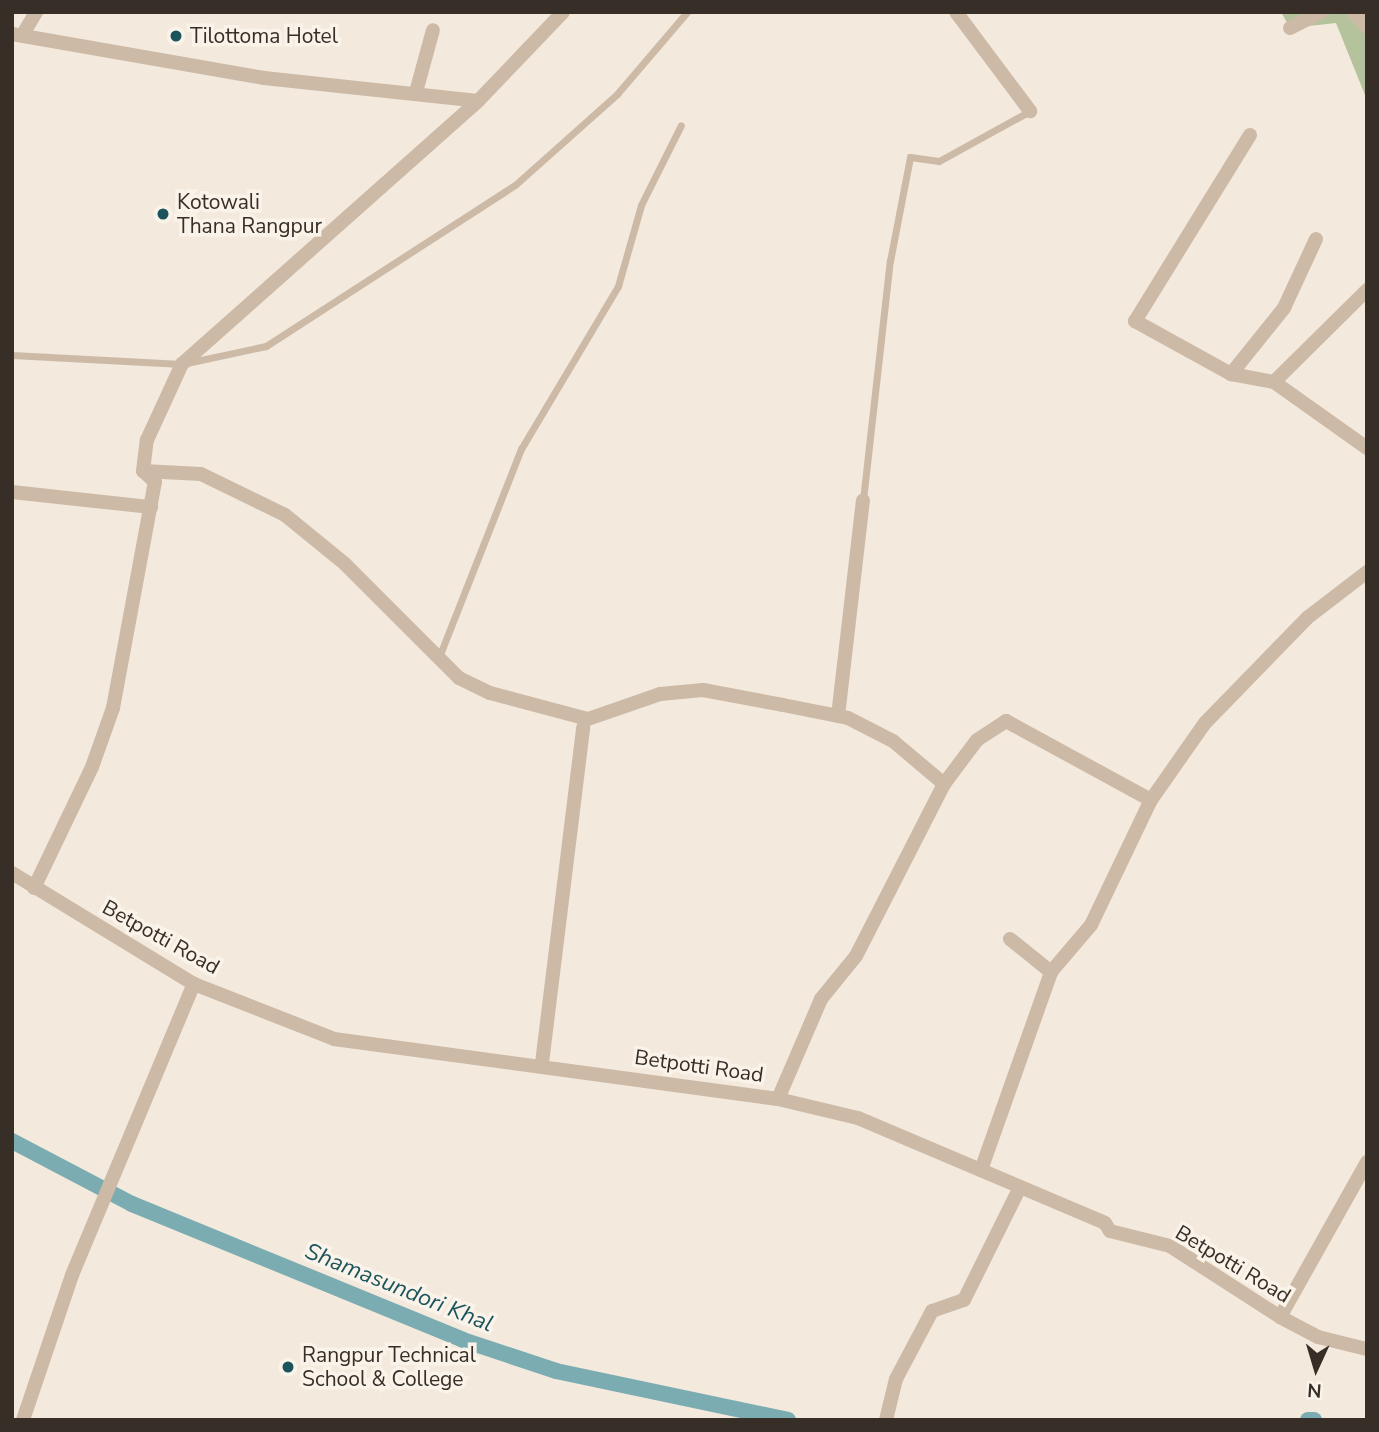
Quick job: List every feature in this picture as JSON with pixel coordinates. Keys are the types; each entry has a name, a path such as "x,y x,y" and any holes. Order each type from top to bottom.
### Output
{"street":[{"path":"36,12 18,34 264,78 416,92 478,101"},
{"path":"143,471 147,440 182,364 478,101 564,12"},
{"path":"956,12 1030,111"},
{"path":"1290,27 1322,12"},
{"path":"1353,12 1367,27"},
{"path":"416,92 433,30"},
{"path":"1250,135 1135,321 1231,374 1274,382 1367,447"},
{"path":"1231,374 1284,308 1317,239"},
{"path":"1274,382 1367,290"},
{"path":"143,471 201,474 285,515 374,591 437,659 491,693 587,719 660,694 703,690 838,716 893,741 944,783"},
{"path":"34,888 92,767 113,708 155,482 143,471"},
{"path":"12,492 151,507"},
{"path":"838,716 863,500"},
{"path":"981,1170 1051,972 1091,925 1151,800 1205,723 1307,618 1367,572"},
{"path":"778,1098 821,999 856,956 944,783 977,740 1006,721 1151,800"},
{"path":"542,1063 583,727"},
{"name":"Betpotti Road","path":"12,873 194,984 334,1039 542,1063 778,1098 858,1118 1020,1187 1110,1231 1170,1246 1280,1317 1318,1337 1367,1349"},
{"path":"1010,939 1051,972"},
{"path":"23,1420 72,1275 194,984"},
{"path":"1280,1317 1367,1162"},
{"path":"886,1420 896,1379 932,1311 964,1300 1020,1187"}],"lane":[{"path":"12,355 182,364 266,346 481,209 617,94 687,12"},
{"path":"863,500 890,261 910,157 939,160 1030,111"},
{"path":"437,659 521,450 618,286 641,205 681,125"}],"green space":[{"path":"1281,12 1367,12 1367,100 1336,23 1290,28"}],"waterway":[{"name":"Shamasundori Khal","path":"12,1141 132,1204 463,1340 556,1371 788,1420"},
{"name":"Shamasundori Khal","path":"1308,1420 1314,1420"}],"place":[{"name":"Tilottoma Hotel","path":"176,36"},
{"name":"Kotowali Thana Rangpur","path":"163,214"},
{"name":"Rangpur Technical School & College","path":"288,1367"}]}
